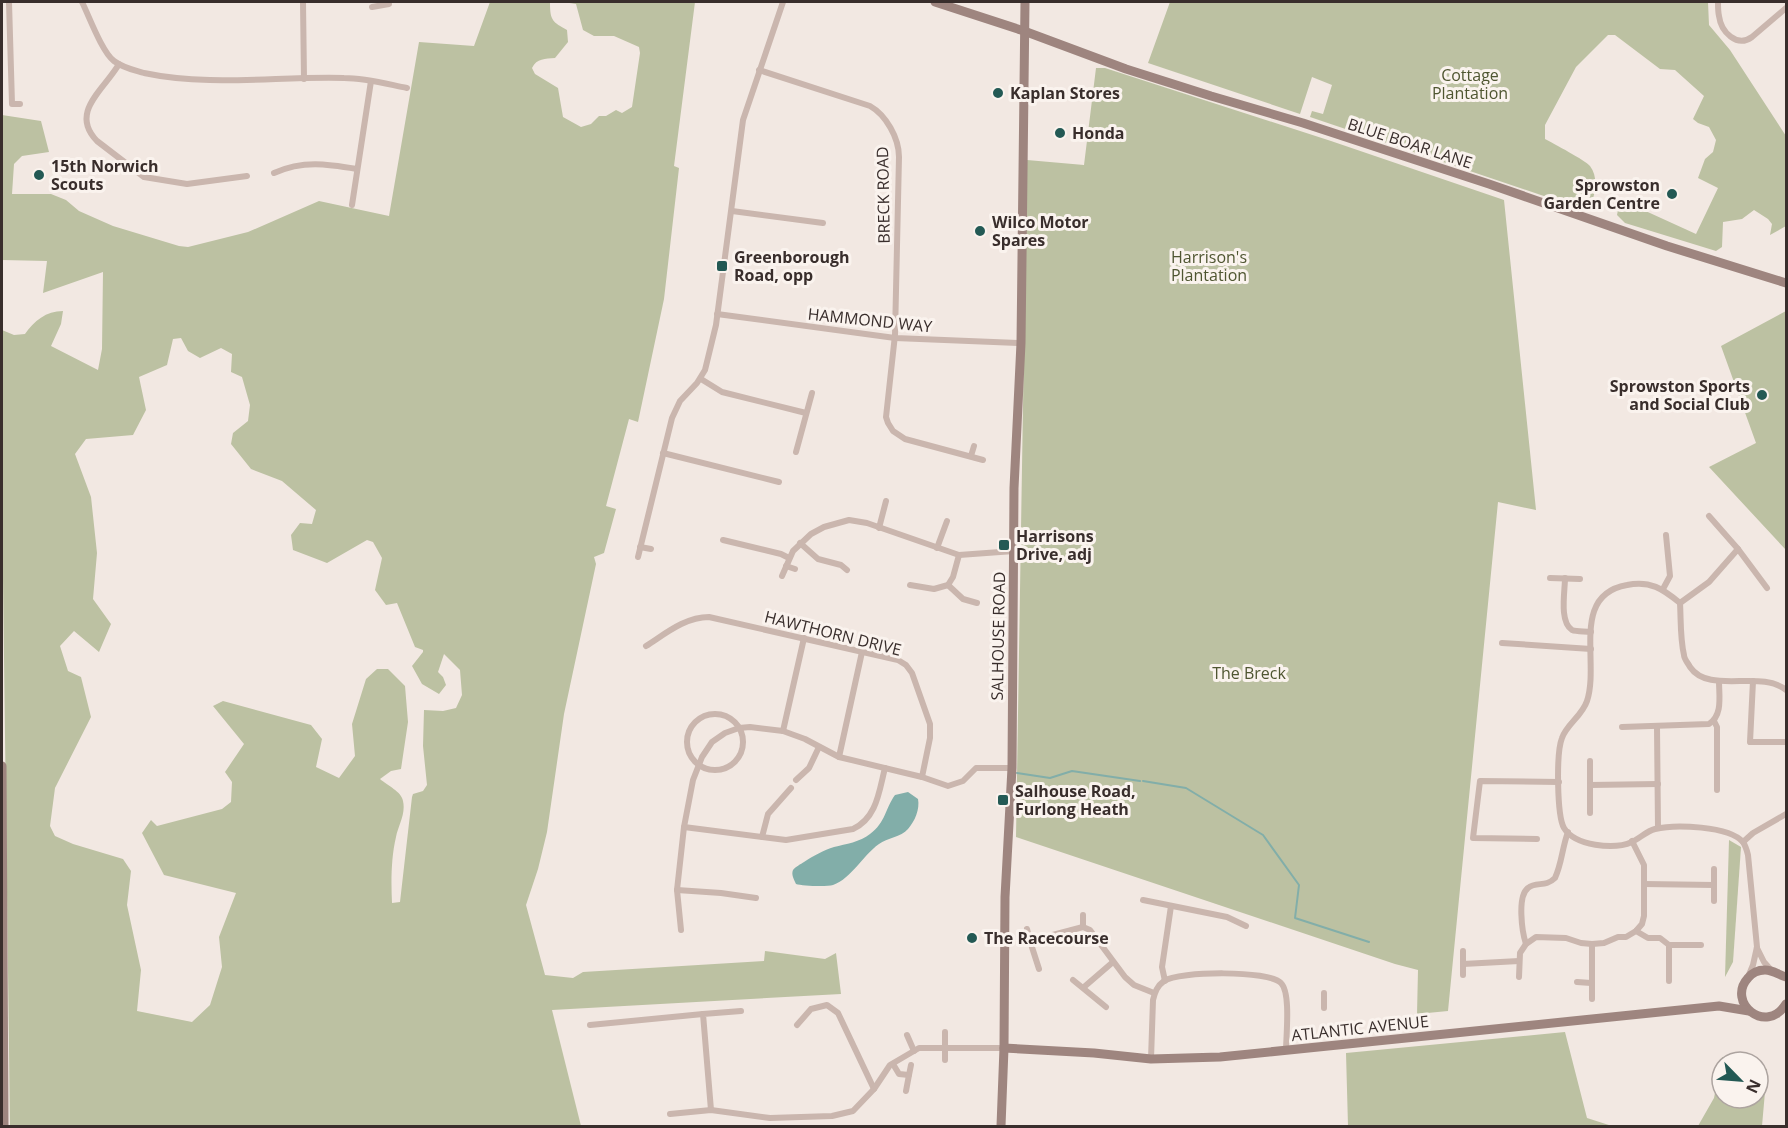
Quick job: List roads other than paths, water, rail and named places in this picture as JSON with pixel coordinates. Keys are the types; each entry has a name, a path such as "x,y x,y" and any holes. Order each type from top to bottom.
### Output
{"street":[{"path":"9,2 8,104 20,104"},
{"path":"82,2 106,51 114,61 135,71 172,78 249,80 343,78 407,88"},
{"path":"303,2 304,79"},
{"path":"372,7 397,2"},
{"path":"638,557 676,409 685,394 701,379 705,370 716,325 743,120 783,2"},
{"name":"BLUE BOAR LANE","path":"934,2 1024,31 1126,69 1303,123 1489,184 1666,246 1786,283"},
{"name":"SALHOUSE ROAD","path":"1001,1126 1005,897 1012,768 1014,488 1021,343 1025,2"},
{"path":"1718,2 1719,17 1723,27 1728,35 1741,42 1747,41 1786,8"},
{"path":"119,64 87,111 87,126 97,141 144,177 187,184 247,176"},
{"name":"BRECK ROAD","path":"759,70 870,106 883,116 897,141 899,180 895,338 886,417 893,431 905,439 971,456"},
{"path":"352,205 371,81"},
{"path":"274,173 302,164 357,169"},
{"path":"732,211 823,223"},
{"name":"HAMMOND WAY","path":"717,314 895,338 1021,343"},
{"path":"701,379 722,392 806,413"},
{"path":"796,452 812,393"},
{"path":"974,446 971,456 983,460"},
{"path":"663,453 779,482"},
{"path":"879,528 886,501"},
{"path":"1709,516 1738,549 1767,588"},
{"path":"782,576 789,558 811,534 849,520 859,521 959,555 1014,551"},
{"path":"938,548 947,521"},
{"path":"1663,589 1670,576 1666,535"},
{"path":"723,540 789,558"},
{"path":"801,543 818,559 841,565 847,570"},
{"path":"640,547 651,549"},
{"path":"1680,603 1709,582 1738,549"},
{"path":"910,585 934,589 948,585 953,577 959,555"},
{"path":"786,566 795,569"},
{"path":"1550,578 1580,579"},
{"path":"1565,579 1563,614 1567,626 1575,631 1591,632"},
{"path":"1749,1011 1743,1002 1742,992 1753,965 1757,947 1748,855 1743,843 1730,833 1714,829 1667,827 1652,830 1632,842 1612,846 1590,844 1572,837 1563,827 1560,813 1559,751 1562,738 1587,702 1591,683 1591,619 1597,603 1614,587 1633,584 1653,586 1663,589 1680,603 1684,657 1693,671 1706,678 1719,681 1764,681 1780,685 1786,690"},
{"path":"948,585 963,599 977,603"},
{"name":"HAWTHORN DRIVE","path":"645,646 688,621 703,617 716,618 898,660 912,673 930,724 931,730 922,777"},
{"path":"783,731 804,638"},
{"path":"1502,643 1591,649"},
{"path":"838,757 862,652"},
{"path":"1622,727 1709,724 1719,713 1719,681"},
{"path":"1753,681 1750,742 1786,742"},
{"path":"715,714 732,719 743,739 740,756 732,765 721,770 709,770 698,765 690,756 686,745 688,733 695,722 704,716 715,714"},
{"path":"1714,721 1717,727 1717,790"},
{"path":"1657,727 1658,828"},
{"path":"681,930 677,890 684,828 693,780 698,765 711,742 725,733 739,728 783,731 805,739 838,757 922,777 948,786 963,781 976,768 1012,768"},
{"path":"796,780 809,768 819,747"},
{"path":"1590,761 1590,813"},
{"path":"2,766 4,1126"},
{"path":"684,828 786,840 844,831 862,825 870,815 885,768"},
{"path":"1537,839 1473,838 1480,781 1559,782"},
{"path":"1590,785 1658,784"},
{"path":"762,837 768,814 791,788"},
{"path":"1743,843 1753,833 1786,814"},
{"path":"1526,944 1522,932 1522,896 1526,889 1533,885 1547,883 1556,878 1568,832"},
{"path":"1519,977 1520,953 1526,944 1536,937 1566,938 1592,944 1604,943 1618,937 1626,937 1642,924 1644,865 1632,842"},
{"path":"1714,869 1714,901"},
{"path":"1644,884 1714,885"},
{"path":"677,890 756,898"},
{"path":"1143,900 1227,917 1246,926"},
{"path":"1165,981 1162,967 1171,906"},
{"path":"1083,915 1083,927"},
{"path":"1030,941 1083,927 1090,930 1125,977 1134,985 1154,993"},
{"path":"1027,929 1039,969"},
{"path":"1636,931 1648,938 1660,938 1669,945 1701,945"},
{"path":"1592,944 1592,999"},
{"path":"1669,945 1669,981"},
{"path":"1757,947 1764,962 1772,971 1785,979"},
{"path":"1463,951 1463,975"},
{"path":"1463,964 1519,961"},
{"path":"1084,987 1113,962"},
{"path":"1748,978 1762,970 1772,971"},
{"path":"1151,1059 1153,1000 1156,988 1175,976 1219,973 1271,976 1281,983 1286,992 1286,1051"},
{"path":"1073,980 1106,1006"},
{"path":"1576,982 1591,983"},
{"name":"ATLANTIC AVENUE","path":"1719,1006 1742,992"},
{"path":"1324,993 1324,1008"},
{"name":"ATLANTIC AVENUE","path":"1004,1048 1151,1059 1221,1057 1719,1006 1769,1017 1779,1013 1786,1004"},
{"path":"797,1025 811,1009 827,1005 838,1013 874,1089"},
{"path":"590,1025 741,1011"},
{"path":"703,1014 711,1110"},
{"path":"945,1032 945,1060"},
{"path":"907,1035 914,1052"},
{"path":"670,1114 711,1110 770,1118 832,1116 853,1111 893,1064 919,1048 1004,1048"},
{"path":"893,1064 899,1074 909,1075"},
{"path":"906,1091 911,1065"}],"water":[{"path":"908,792 918,799 918,811 911,826 905,832 879,844 840,882 826,886 796,884 792,874 795,868 826,850 866,837 879,825 895,795"}],"waterway":[{"path":"1017,773 1050,778 1072,771 1140,781"},
{"path":"1143,781 1186,788 1263,835 1299,885 1295,918 1369,942"}],"place":[{"name":"Kaplan Stores","path":"998,93"},
{"name":"Honda","path":"1060,133"},
{"name":"15th Norwich Scouts","path":"39,175"},
{"name":"Sprowston Garden Centre","path":"1672,194"},
{"name":"Wilco Motor Spares","path":"980,231"},
{"name":"Greenborough Road, opp","path":"722,266"},
{"name":"Sprowston Sports and Social Club","path":"1762,395"},
{"name":"Harrisons Drive, adj","path":"1004,545"},
{"name":"Salhouse Road, Furlong Heath","path":"1003,800"},
{"name":"The Racecourse","path":"972,938"}],"park label":[{"name":"Cottage Plantation","path":"1470,84"},
{"name":"Harrison's Plantation","path":"1209,266"},
{"name":"The Breck","path":"1249,673"}]}
